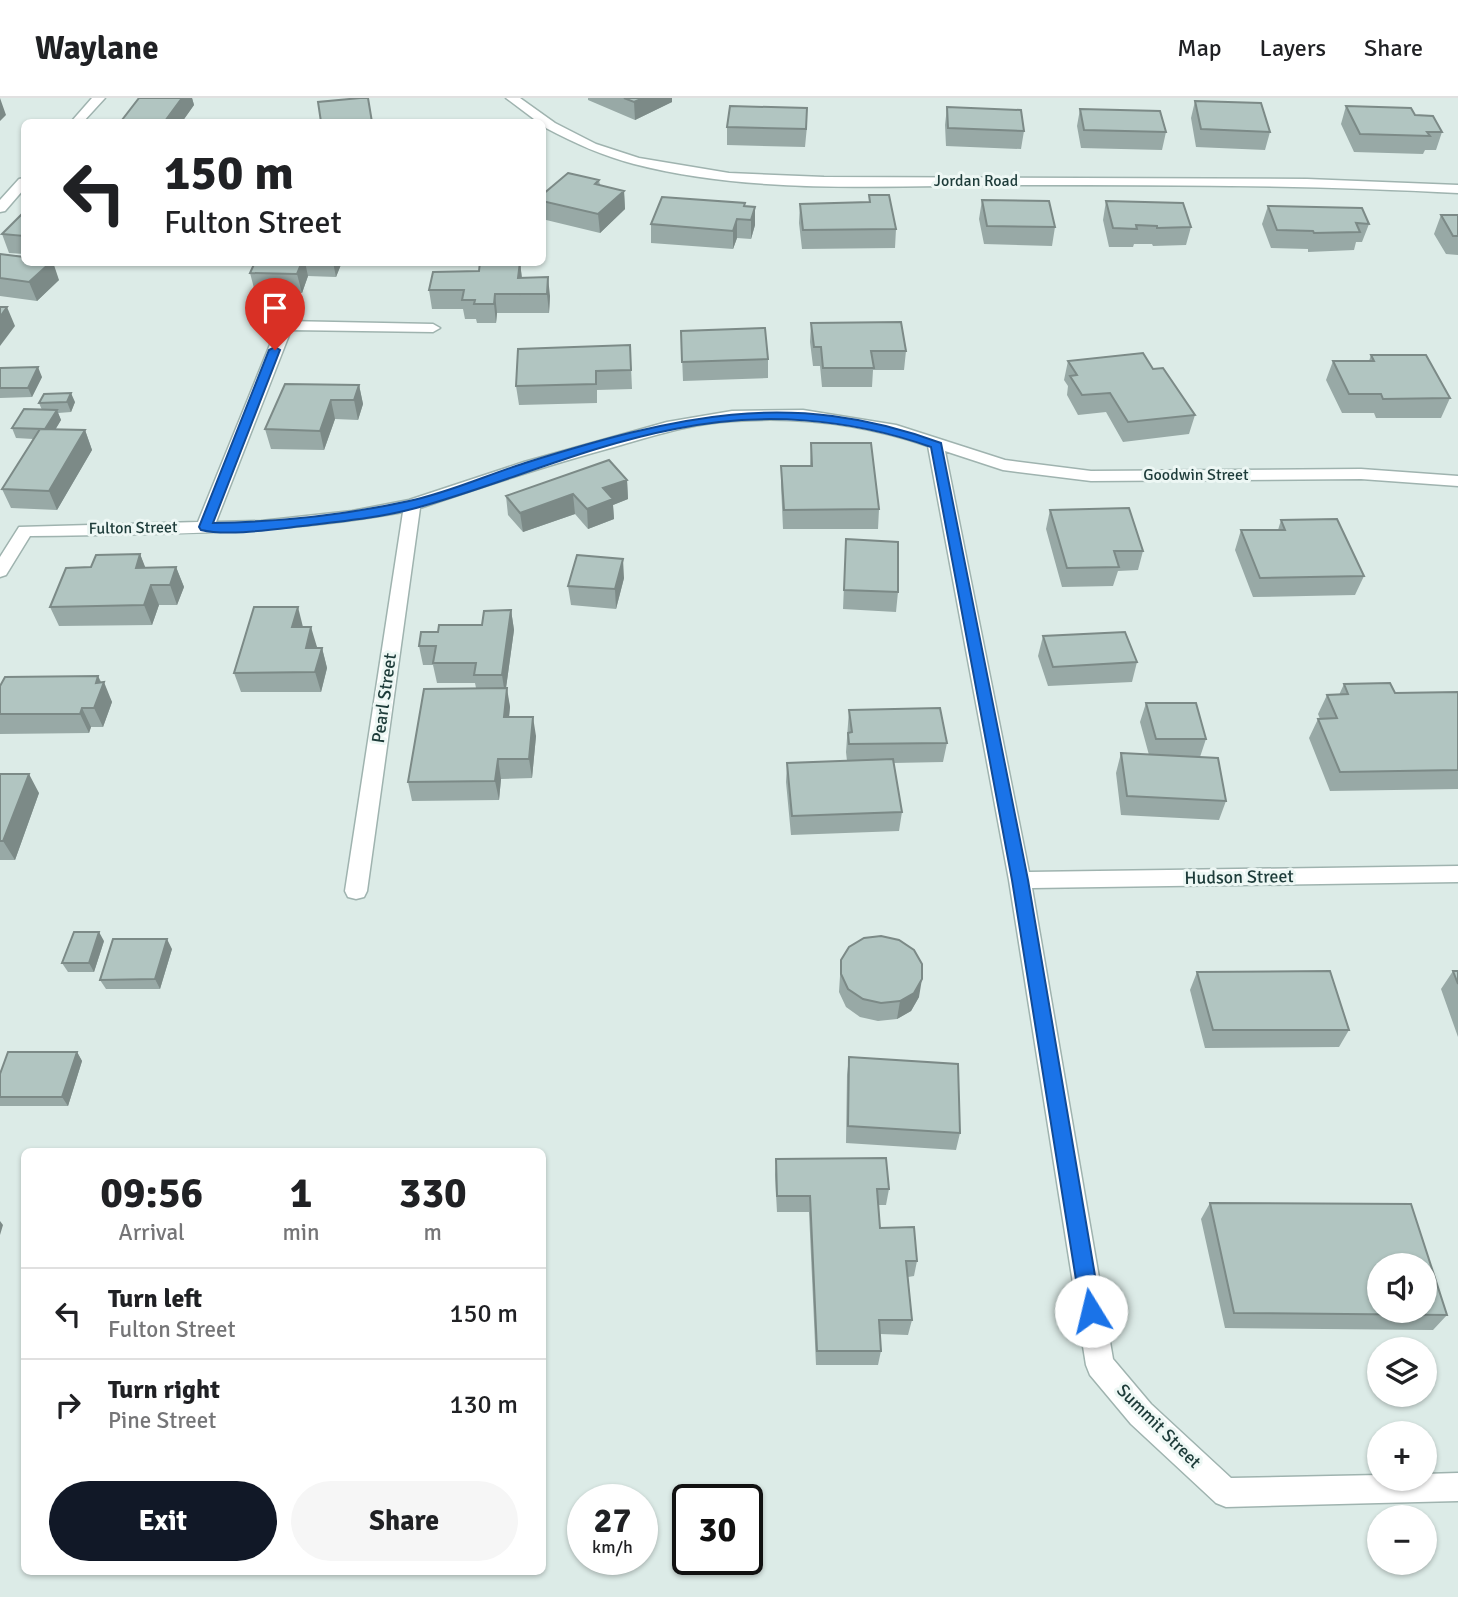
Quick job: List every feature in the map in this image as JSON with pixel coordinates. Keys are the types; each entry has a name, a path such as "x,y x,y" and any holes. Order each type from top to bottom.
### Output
{"street":[{"path":"80,119 99,98"},
{"name":"Jordan Road","path":"512,98 537,119"},
{"name":"Jordan Road","path":"546,124 572,139 619,155 689,173 776,181 1267,182 1458,189"},
{"path":"0,208 21,185"},
{"path":"205,527 285,325 433,328"},
{"name":"Fulton Street","path":"0,571 25,531 261,526 352,516 412,505 530,466 673,425 732,416 803,415 896,430 936,445"},
{"name":"Goodwin Street","path":"936,445 1003,465 1091,476 1361,474 1458,481"},
{"name":"Summit Street","path":"936,445 1020,880 1100,1365 1141,1414 1226,1493 1458,1487"},
{"name":"Pearl Street","path":"356,891 412,505"},
{"name":"Hudson Street","path":"1020,880 1458,874"}],"building":[{"path":"139,98 182,98 166,119 123,119"},
{"path":"368,98 372,119 321,119 318,102"},
{"path":"624,98 643,98 634,102"},
{"path":"1195,101 1261,103 1270,132 1201,129"},
{"path":"730,106 807,108 806,129 727,127"},
{"path":"1346,106 1411,108 1415,115 1433,116 1442,132 1427,132 1430,136 1360,134"},
{"path":"947,107 1021,110 1024,131 948,128"},
{"path":"1080,109 1160,111 1166,132 1084,130"},
{"path":"568,173 599,180 595,184 624,191 598,214 546,202 546,192"},
{"path":"869,195 889,195 896,229 803,230 800,204 870,202"},
{"path":"662,197 745,203 744,206 755,207 751,220 737,219 733,231 651,224"},
{"path":"982,200 1049,201 1055,227 987,226"},
{"path":"1106,201 1183,203 1191,227 1157,228 1136,225 1137,229 1113,228"},
{"path":"1268,206 1362,208 1369,224 1356,223 1360,232 1314,233 1277,230"},
{"path":"21,215 21,236 2,234"},
{"path":"1441,215 1458,215 1458,236 1453,236"},
{"path":"0,254 21,257 21,266 47,266 29,282 0,278"},
{"path":"253,266 300,266 297,274 250,273"},
{"path":"480,266 520,266 518,278 548,277 547,294 495,294 494,304 474,304 475,300 462,300 464,290 429,290 433,272 479,271"},
{"path":"0,307 7,307 0,317"},
{"path":"901,322 906,351 871,351 874,368 823,368 821,347 814,347 811,323"},
{"path":"765,328 768,359 682,362 681,331"},
{"path":"630,345 631,370 596,371 596,384 516,386 518,349"},
{"path":"1143,353 1153,369 1163,368 1195,415 1128,422 1110,393 1082,395 1070,376 1077,375 1068,361"},
{"path":"1371,355 1426,355 1450,398 1383,399 1381,394 1349,394 1333,361 1374,361"},
{"path":"38,367 28,388 0,388 0,368"},
{"path":"285,384 359,385 354,400 331,400 320,431 265,429"},
{"path":"71,393 67,402 39,403 44,394"},
{"path":"24,409 57,410 45,429 12,428"},
{"path":"40,429 85,430 49,491 2,489"},
{"path":"811,443 871,443 879,509 784,510 781,466 812,466"},
{"path":"609,460 627,480 603,488 613,499 587,509 573,494 520,513 506,496"},
{"path":"1129,508 1143,551 1114,551 1119,567 1067,568 1050,510"},
{"path":"1337,519 1364,576 1260,578 1241,530 1285,530 1281,520"},
{"path":"846,539 898,542 898,592 844,590"},
{"path":"140,554 136,568 176,567 170,585 151,585 144,605 50,607 66,568 91,567 96,555"},
{"path":"577,555 623,559 615,589 568,586"},
{"path":"254,607 298,607 292,627 311,627 306,648 322,648 315,672 234,673"},
{"path":"511,610 502,675 474,675 476,663 433,663 436,646 419,646 421,632 438,632 439,625 482,625 484,611"},
{"path":"1125,632 1137,662 1053,667 1043,636"},
{"path":"98,676 96,683 104,682 94,708 82,708 80,714 0,714 0,686 5,677"},
{"path":"1390,683 1395,693 1458,692 1458,770 1340,772 1318,719 1337,718 1327,695 1348,694 1344,684"},
{"path":"507,688 504,717 533,717 529,759 498,759 495,781 408,782 424,689"},
{"path":"1146,703 1196,703 1206,739 1156,739"},
{"path":"940,708 947,743 849,744 848,733 852,732 849,710"},
{"path":"1121,753 1218,758 1226,801 1127,796"},
{"path":"893,759 902,812 792,816 787,763"},
{"path":"0,774 29,774 3,841 0,841"},
{"path":"74,932 99,932 89,963 62,963"},
{"path":"881,936 899,940 914,950 922,964 922,979 914,993 900,1001 881,1003 863,999 848,989 841,974 841,960 849,947 864,938"},
{"path":"113,939 167,939 155,979 100,980"},
{"path":"1330,971 1349,1030 1213,1030 1197,972"},
{"path":"1453,971 1458,971 1458,984"},
{"path":"8,1052 77,1052 62,1097 0,1097 0,1074"},
{"path":"849,1057 958,1064 960,1133 848,1126"},
{"path":"886,1158 889,1189 877,1189 880,1228 914,1227 917,1261 906,1261 912,1320 879,1320 881,1351 817,1351 810,1196 777,1196 776,1159"},
{"path":"1210,1203 1411,1204 1427,1253 1367,1253 1367,1314 1234,1313"},
{"path":"1437,1284 1447,1315 1437,1315"}],"route":[{"path":"275,350 205,527 261,526 330,519 412,505 530,466 673,425 732,416 803,415 896,430 936,445 1020,880 1091,1311"}]}
